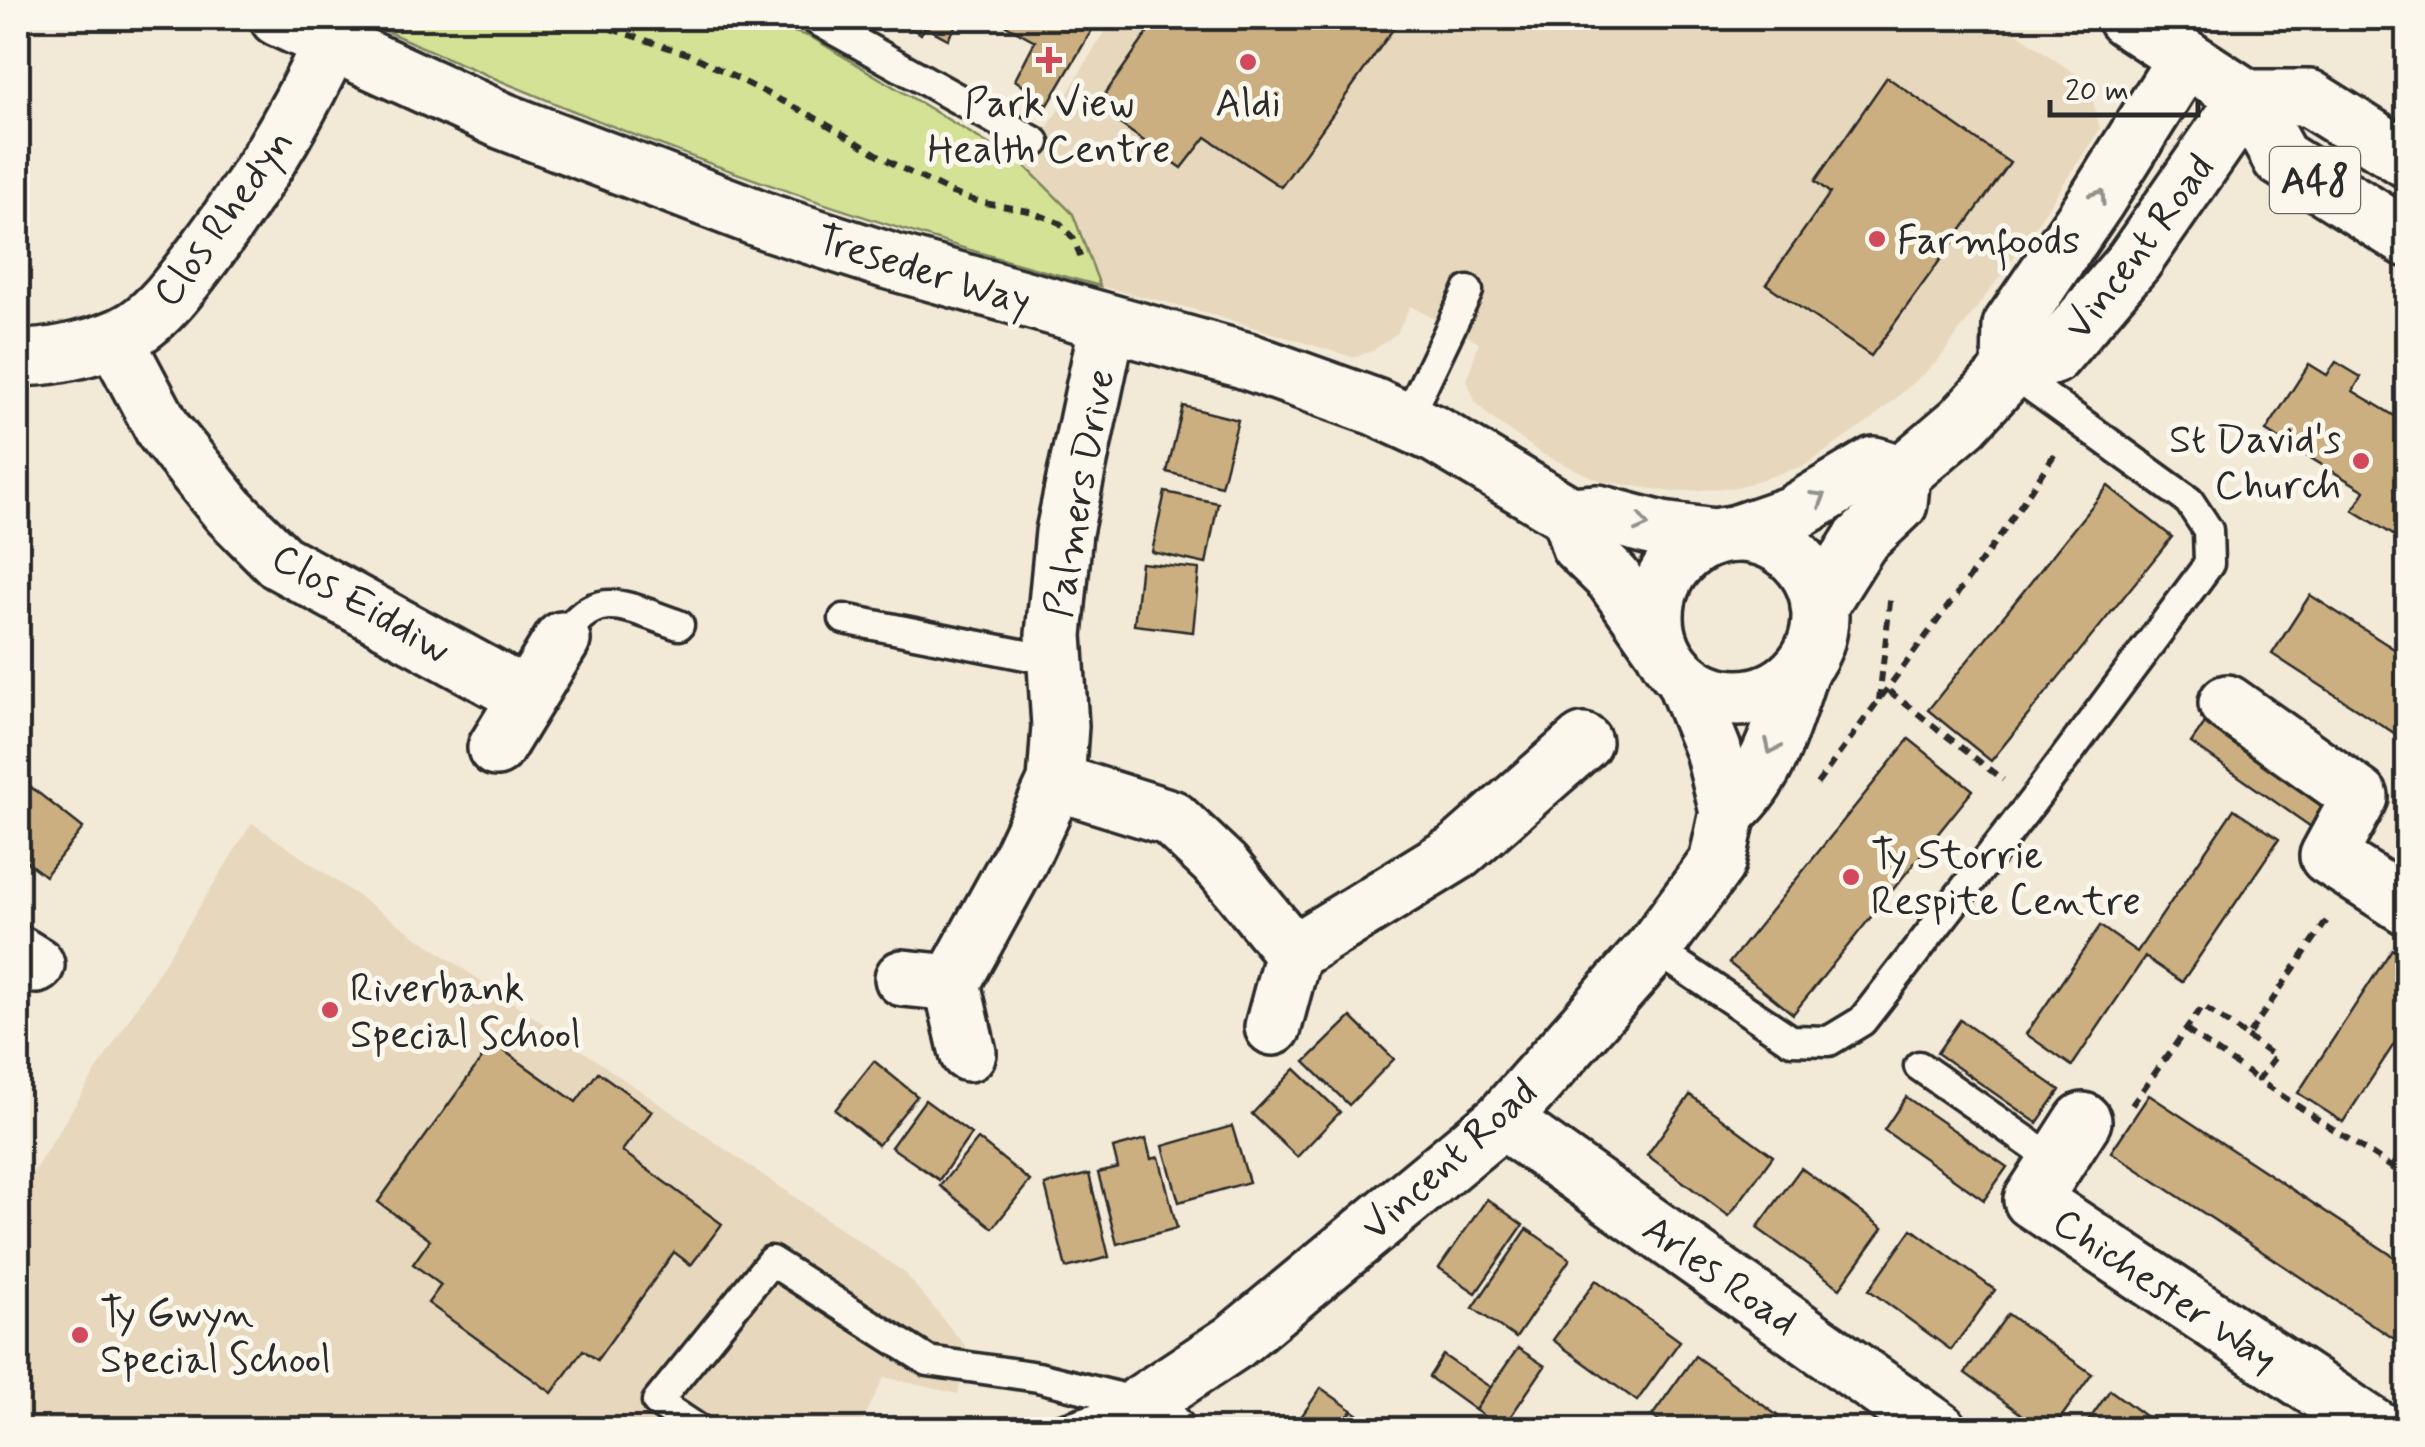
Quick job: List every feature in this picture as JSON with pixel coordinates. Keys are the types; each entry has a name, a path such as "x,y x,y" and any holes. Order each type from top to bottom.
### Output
{"main road":[{"name":"Treseder Way","path":"278,18 555,143 771,222 889,261 1244,360 1326,388 1463,450 1570,515 1598,513 1662,530 1724,536"},
{"name":"A48","path":"2125,18 2248,98 2280,158 2408,239"},
{"name":"Clos Rhedyn","path":"18,357 36,359 115,339 157,312 222,230 279,146 330,44"},
{"name":"Vincent Road","path":"2010,372 2011,326 2097,200 2186,58"},
{"name":"A48","path":"2248,98 2310,98 2408,160"},
{"name":"Vincent Road","path":"1728,812 1748,796 1777,740 1800,672 1818,638 1819,606 1860,542 1899,504 1902,474 1963,422 2010,372 2053,356 2134,261 2248,98"},
{"name":"Palmers Drive","path":"968,1053 927,981 1019,861 1056,782 1060,726 1054,635 1064,532 1096,320"},
{"name":"Clos Eiddiw","path":"115,339 164,431 229,511 280,562 527,696"},
{"name":"Vincent Road","path":"1145,1421 1234,1342 1502,1120 1654,948 1717,863 1728,812 1713,750 1656,618 1660,592 1671,568 1690,549 1768,525 1874,465 1902,474"},
{"path":"1570,515 1579,545 1613,578 1672,662 1706,692 1731,699 1756,697 1780,688 1800,672"},
{"path":"1724,536 1767,540 1796,558 1810,577 1819,606"},
{"path":"496,748 562,640"},
{"path":"2228,704 2360,796 2328,856 2408,906"},
{"path":"1273,1027 1293,952 1460,851 1583,742"},
{"path":"1056,782 1172,818 1223,867 1293,952"},
{"name":"Arles Road","path":"1502,1120 1939,1430"},
{"name":"Chichester Way","path":"2069,1141 2032,1200 2378,1430"}],"lane":[{"path":"813,18 1036,142"},
{"path":"1406,421 1468,291"},
{"path":"1654,948 1791,1040 1829,1041 1862,1021 2210,564 2208,530 2189,500 2010,372"},
{"path":"562,640 579,615 592,607 625,607 679,625"},
{"path":"844,619 1056,661"},
{"path":"1918,1066 2069,1141"},
{"path":"699,1430 656,1402 771,1261 928,1361 1038,1377 1145,1421"},
{"path":"1059,1430 1145,1421"}],"path":[{"path":"577,18 692,55 952,193 1029,211 1060,223 1074,239 1082,259 1096,320"},
{"path":"1810,794 2006,529 2076,421"},
{"path":"1860,542 1893,572 1878,704"},
{"path":"1889,690 2032,802"},
{"path":"2248,1037 2358,874"},
{"path":"2069,1141 2124,1117 2203,1006 2276,1057 2258,1080"},
{"path":"2186,1029 2408,1178"},
{"path":"2392,1168 2408,1145"}],"shaded area":[{"path":"1112,18 1995,18 2077,75 2091,93 2100,129 2025,242 1937,362 1871,420 1806,465 1738,487 1673,492 1601,481 1542,454 1490,417 1475,401 1467,380 1479,342 1410,306 1397,333 1374,350 1352,357 1100,286 1073,215 1025,166"},
{"name":"Riverbank Special School","path":"252,823 905,1273 967,1348 958,1394 884,1377 859,1429 18,1429 18,1196"}],"green space":[{"path":"357,18 748,18 811,37 1025,166 1073,214 1100,286 910,232 723,168 538,97"}],"building":[{"name":"Park View Health Centre","path":"894,18 960,18 948,39 925,27 921,34"},
{"name":"Park View Health Centre","path":"993,18 1099,18 1048,105 1015,80 1035,41"},
{"name":"Aldi","path":"1158,18 1401,18 1281,187 1206,137 1182,168 1096,107"},
{"name":"Farmfoods","path":"1887,77 2010,163 1871,356 1766,284 1830,193 1815,181"},
{"name":"St David's Church","path":"2336,362 2361,377 2353,391 2408,424 2408,544 2353,510 2365,491 2266,431 2309,364 2327,375"},
{"path":"1183,406 1238,420 1221,486 1167,472"},
{"path":"2108,486 2172,537 1991,761 1928,710"},
{"path":"1165,492 1218,503 1206,564 1152,552"},
{"path":"1141,563 1199,569 1193,632 1134,625"},
{"path":"2310,595 2408,658 2408,742 2272,654"},
{"path":"2213,711 2347,803 2324,836 2191,743"},
{"name":"Ty Storrie Respite Centre","path":"1909,739 1973,790 1793,1014 1729,963"},
{"path":"18,777 83,828 45,876 18,855"},
{"path":"2234,809 2279,839 2182,982 2145,957 2072,1066 2026,1034 2100,926 2137,952"},
{"path":"2392,949 2408,959 2408,1023 2343,1122 2298,1093"},
{"path":"1351,1017 1394,1059 1349,1105 1305,1062"},
{"path":"1960,1020 2060,1090 2037,1123 1937,1053"},
{"path":"493,1043 576,1102 598,1072 652,1111 622,1151 722,1224 691,1265 674,1252 597,1360 583,1350 552,1393 428,1303 441,1285 413,1264 430,1240 378,1202"},
{"path":"874,1061 917,1096 878,1145 835,1110"},
{"path":"1295,1069 1340,1112 1297,1157 1252,1114"},
{"path":"1690,1095 1773,1156 1729,1216 1647,1155"},
{"path":"2149,1095 2408,1266 2408,1348 2111,1152"},
{"path":"1906,1097 2007,1167 1984,1200 1884,1130"},
{"path":"925,1100 971,1134 939,1180 891,1147"},
{"path":"1232,1126 1249,1182 1179,1202 1163,1146"},
{"path":"978,1139 1030,1181 993,1228 940,1186"},
{"path":"1146,1139 1151,1159 1159,1157 1177,1228 1117,1244 1098,1173 1118,1168 1113,1148"},
{"path":"1801,1168 1883,1228 1840,1288 1757,1228"},
{"path":"1089,1174 1109,1257 1066,1268 1045,1185"},
{"path":"1487,1199 1523,1225 1476,1293 1439,1268"},
{"path":"1527,1229 1570,1259 1516,1338 1473,1308"},
{"path":"1912,1229 1995,1290 1951,1350 1869,1290"},
{"path":"1596,1280 1680,1341 1637,1401 1553,1340"},
{"path":"2008,1314 2092,1374 2052,1430 2043,1430 1965,1373"},
{"path":"1518,1348 1545,1366 1502,1429 1475,1410"},
{"path":"1443,1355 1490,1387 1475,1410 1429,1377"},
{"path":"1695,1356 1778,1416 1769,1430 1671,1430 1652,1416"},
{"path":"1321,1388 1352,1410 1339,1430 1292,1430"},
{"path":"2110,1390 2164,1430 2082,1430"},
{"path":"1352,1410 1380,1430 1339,1430"}],"place":[{"name":"Park View Health Centre","path":"1049,60"},
{"name":"Aldi","path":"1248,62"},
{"name":"Farmfoods","path":"1877,239"},
{"name":"St David's Church","path":"2361,461"},
{"name":"Ty Storrie Respite Centre","path":"1851,877"},
{"name":"Riverbank Special School","path":"330,1010"},
{"name":"Ty Gwyn Special School","path":"80,1335"}]}
